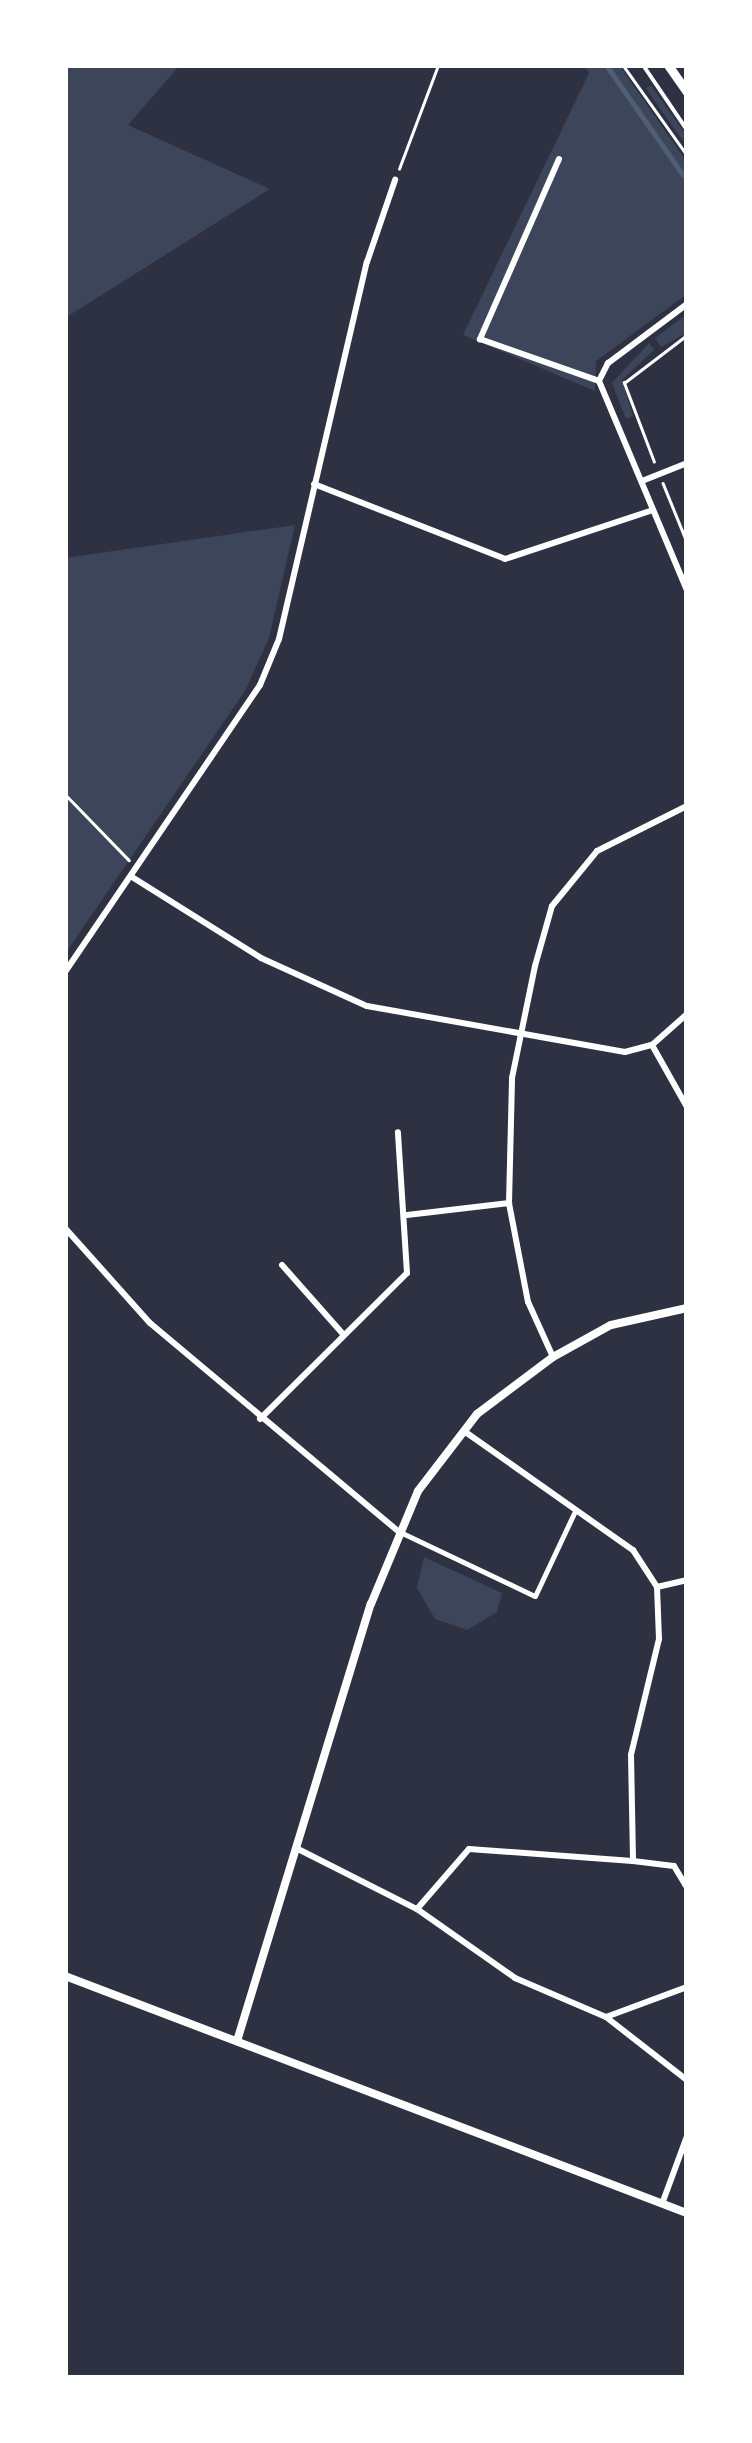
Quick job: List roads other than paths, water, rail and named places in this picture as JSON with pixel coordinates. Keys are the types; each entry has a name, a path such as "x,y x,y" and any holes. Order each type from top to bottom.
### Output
{"main road":[{"path":"668,65 684,88"}],"street":[{"path":"559,159 480,339 599,381 687,590"},
{"path":"65,972 260,685 395,180"},
{"path":"599,381 608,363 687,304"},
{"path":"641,481 687,463"},
{"path":"314,484 506,558 653,510"},
{"path":"553,1357 528,1302 509,1203 507,1132 521,1037 552,906 570,880 623,833 687,806"},
{"path":"132,877 261,958 368,1006 521,1037 625,1052 652,1045 687,1014"},
{"path":"652,1045 687,1107"},
{"path":"260,1420 406,1274 408,1216 398,1132"},
{"path":"408,1216 509,1203"},
{"path":"65,1228 150,1322 260,1420 398,1531 535,1596 575,1511"},
{"path":"282,1265 343,1334"},
{"path":"237,2041 398,1531 463,1430 553,1357 611,1325 687,1308"},
{"path":"463,1430 632,1550 657,1587 659,1640 630,1755 633,1861"},
{"path":"657,1587 687,1580"},
{"path":"296,1848 417,1908 516,1978 606,2017 687,2080"},
{"path":"417,1908 468,1849 674,1866 687,1888"},
{"path":"65,1976 687,2213"},
{"path":"606,2017 687,1986"},
{"path":"662,2204 687,2136"}],"lane":[{"path":"643,65 687,130"},
{"path":"678,65 684,88"}],"waterway":[{"path":"606,65 683,175"}]}
